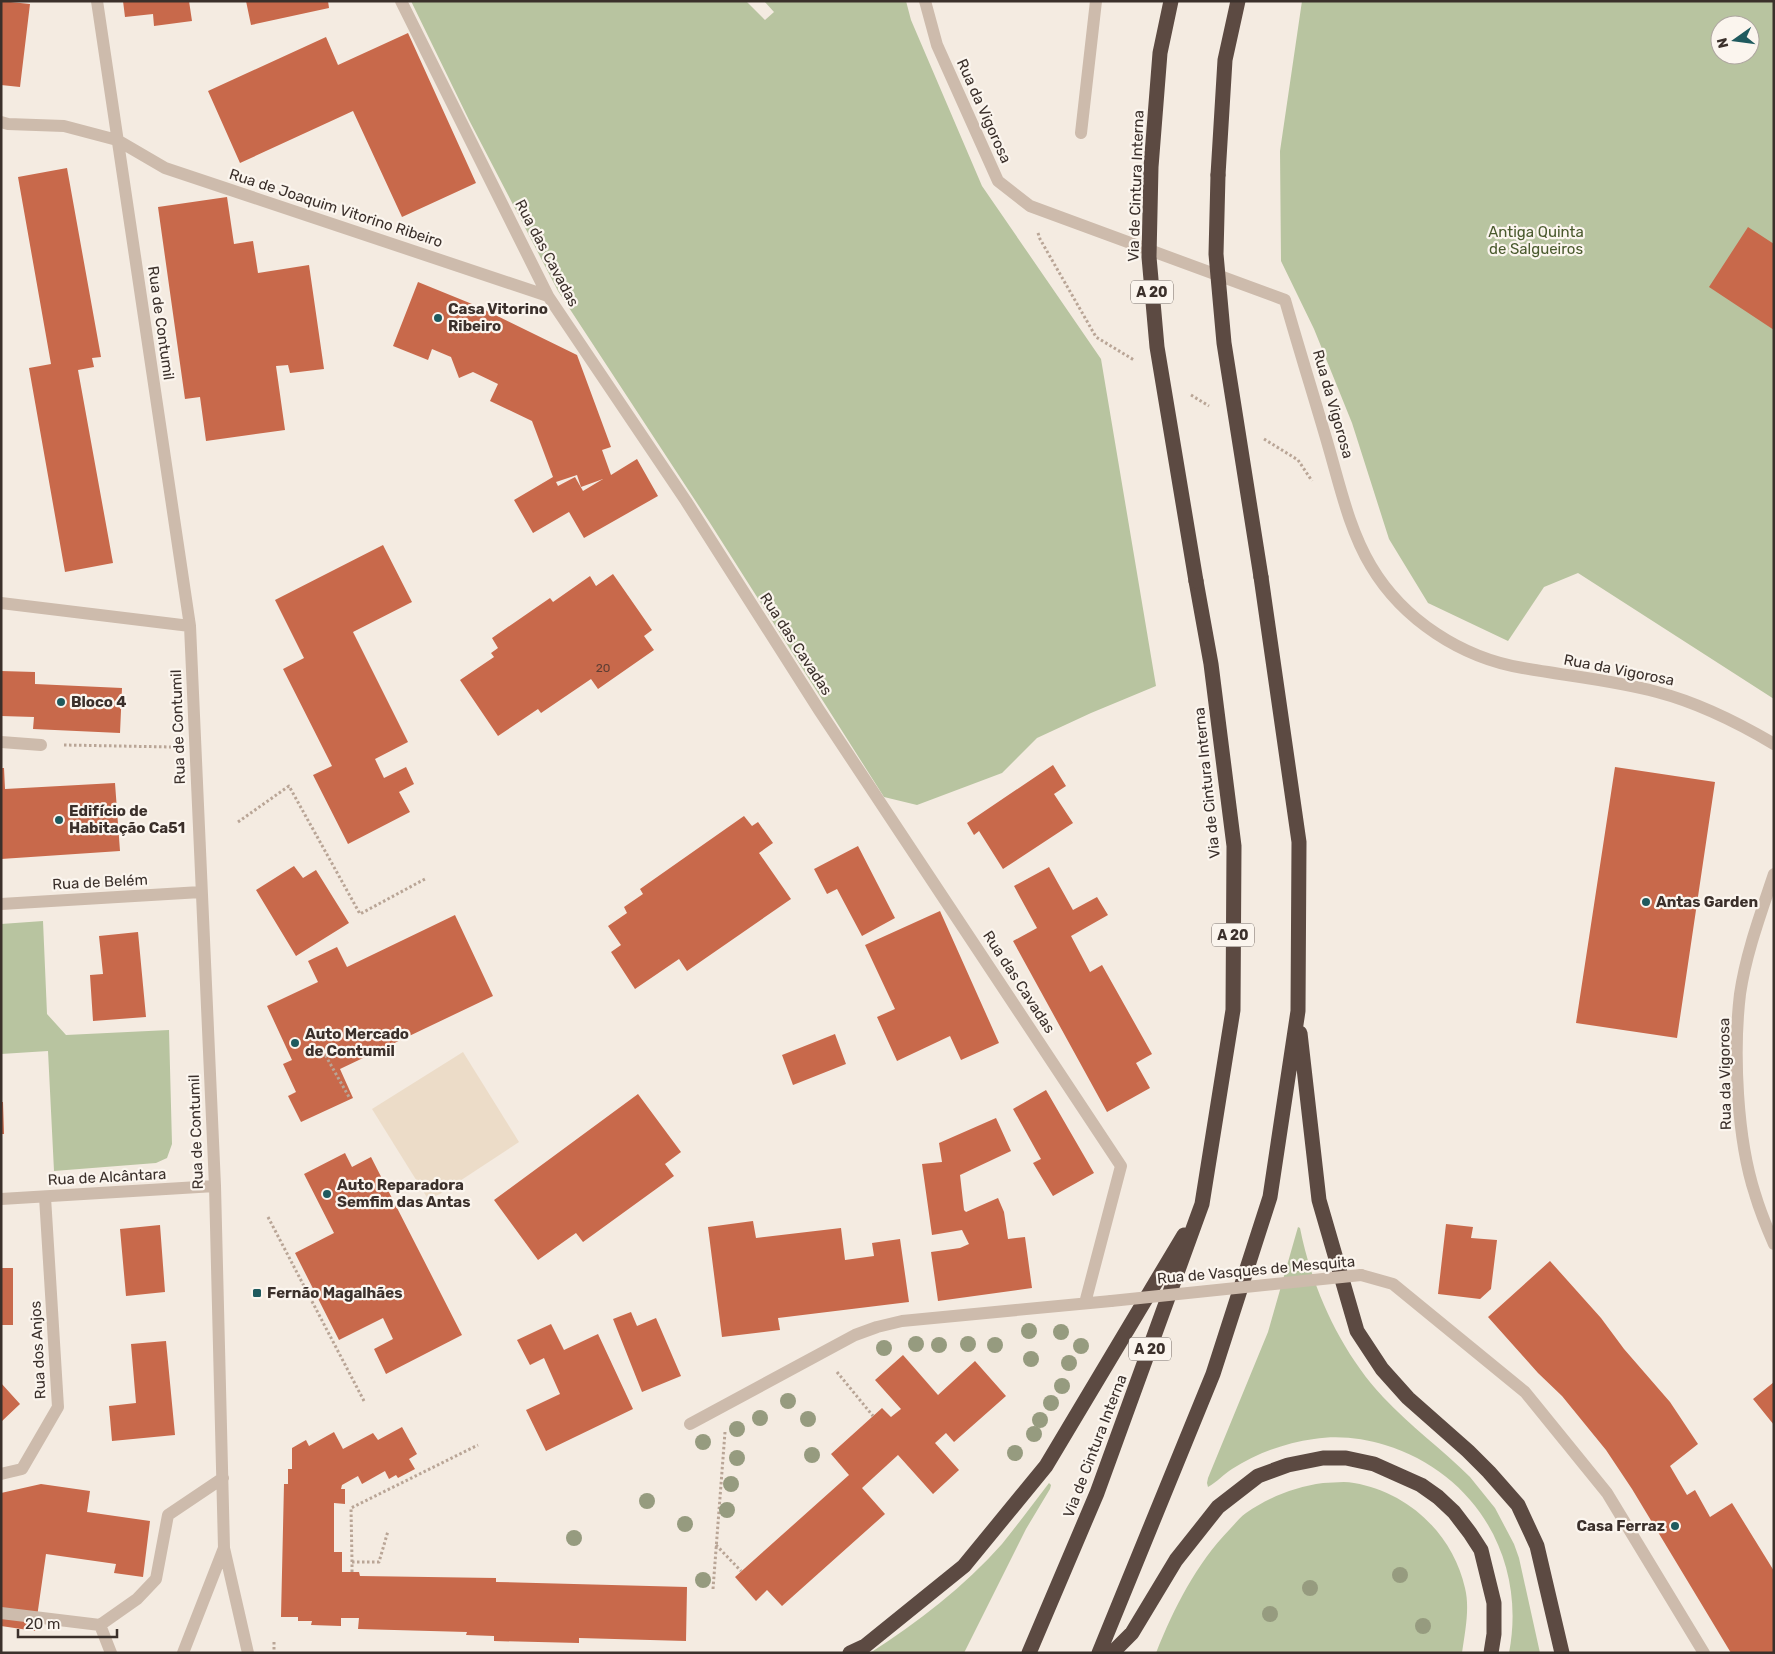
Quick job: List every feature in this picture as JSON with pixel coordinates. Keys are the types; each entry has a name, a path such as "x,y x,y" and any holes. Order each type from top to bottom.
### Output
{"highway":[{"name":"Via de Cintura Interna","path":"1029,1653 1097,1493 1202,1204 1233,1010 1234,846 1211,664 1157,347 1149,257 1151,167 1160,53 1171,1"},
{"path":"1238,1 1225,60 1218,175 1216,254 1224,343 1299,842 1298,1011 1319,1200 1357,1331 1382,1369 1408,1398 1490,1472 1518,1505 1537,1546 1562,1653"},
{"path":"1099,1653 1213,1374 1270,1198 1298,1011"},
{"path":"850,1653 865,1646 964,1566 1046,1466 1202,1204"},
{"path":"1112,1653 1132,1633 1176,1560 1218,1507 1258,1476 1288,1465 1323,1458 1346,1458 1374,1464 1421,1485 1454,1512 1481,1550 1488,1573 1494,1603 1494,1634 1491,1653"}],"street":[{"name":"Rua de Contumil","path":"97,1 190,626 214,1186 224,1548 248,1653"},
{"name":"Rua das Cavadas","path":"401,1 548,296 686,501 820,710 1121,1166 1084,1303"},
{"name":"Rua da Vigorosa","path":"925,1 937,45 998,181 1030,206 1285,300 1352,526 1370,566 1390,594 1420,622 1453,644 1484,658 1518,668 1610,682 1656,692 1699,706 1741,724 1774,744"},
{"path":"1081,133 1096,1"},
{"name":"Rua de Joaquim Vitorino Ribeiro","path":"5,123 64,126 117,140 165,168 548,296"},
{"path":"1,136 5,123"},
{"path":"1,603 190,626"},
{"path":"1,742 41,745"},
{"name":"Rua da Vigorosa","path":"1774,874 1751,944 1740,994 1738,1096 1743,1144 1754,1194 1774,1244"},
{"name":"Rua de Belém","path":"1,904 201,892"},
{"name":"Rua de Alcântara","path":"1,1199 214,1186"},
{"name":"Rua dos Anjos","path":"1,1474 22,1469 58,1408 45,1197"},
{"name":"Rua de Vasques de Mesquita","path":"690,1424 855,1335 902,1321 1361,1275 1393,1284 1525,1392 1607,1493 1704,1653"},
{"path":"1,1613 100,1625 137,1599 156,1579 168,1515 223,1478"},
{"name":"Rua de Contumil","path":"184,1653 224,1548"},
{"path":"100,1625 111,1653"}],"path":[{"path":"41,745 196,747"},
{"path":"238,822 289,786 360,914 425,879"},
{"path":"323,1051 349,1097"},
{"path":"268,1217 364,1401"},
{"path":"821,1353 873,1416"},
{"path":"713,1589 727,1404"},
{"path":"352,1572 351,1508 478,1445"},
{"path":"352,1562 379,1562 388,1531"},
{"path":"716,1544 741,1571"},
{"path":"274,1642 274,1653"}],"green space":[{"path":"411,1 746,1 765,20 774,12 764,1 906,1 911,20 982,186 1101,359 1156,686 1037,738 1002,773 917,805 884,797 710,523 558,291 469,120"},
{"name":"Antiga Quinta de Salgueiros","path":"1302,1 1774,1 1774,699 1578,573 1544,587 1508,641 1428,603 1389,539 1352,423 1314,329 1281,261 1280,151"},
{"path":"43,921 47,1014 66,1035 169,1030 172,1144 167,1158 156,1163 54,1171 48,1051 1,1054 1,924"},
{"path":"1298,1227 1300,1228 1305,1251 1320,1296 1341,1340 1354,1360 1383,1397 1470,1477 1495,1508 1514,1544 1519,1558 1540,1653 1509,1653 1513,1619 1510,1585 1502,1554 1488,1525 1469,1499 1445,1476 1417,1458 1385,1445 1368,1441 1341,1437 1314,1439 1292,1443 1261,1454 1232,1469 1208,1487 1208,1478 1268,1332"},
{"path":"1049,1483 1051,1485 1050,1489 1026,1529 964,1653 870,1653 923,1616 972,1575 1002,1544"},
{"path":"1323,1483 1354,1483 1374,1488 1410,1506 1439,1533 1459,1568 1465,1588 1467,1612 1462,1653 1156,1653 1178,1603 1196,1572 1218,1543 1240,1519 1255,1507 1273,1498 1302,1487"}],"shaded area":[{"path":"463,1052 519,1142 440,1194 428,1199 372,1109"}],"building":[{"path":"1,1 30,4 20,87 1,85"},
{"path":"123,1 189,1 192,21 154,26 153,14 125,17"},
{"path":"246,1 328,1 329,8 251,25"},
{"path":"408,33 476,183 402,217 353,111 240,163 208,91 326,37 338,65"},
{"path":"67,168 101,357 92,358 94,367 78,370 113,563 65,572 29,368 51,364 18,177"},
{"path":"227,197 234,244 253,241 258,273 309,265 324,369 290,373 288,365 276,366 285,430 206,441 200,397 185,399 158,207"},
{"path":"1748,227 1774,244 1774,330 1709,287"},
{"path":"418,282 477,306 577,355 611,447 602,450 611,475 637,459 658,496 584,538 569,512 533,533 514,500 553,477 532,421 490,401 498,384 473,372 459,378 451,357 432,349 428,360 393,346","holes":["577,475 581,487 603,479 583,491 575,477 558,486 556,482"]},
{"path":"383,545 412,602 353,632 408,742 375,759 384,778 406,767 414,784 399,792 410,812 348,844 313,775 332,766 283,669 304,658 275,600"},
{"path":"613,574 652,630 644,636 654,650 598,689 591,679 541,713 538,709 498,736 460,680 494,657 491,653 498,648 492,638 550,598 553,602 590,576 596,586"},
{"name":"Bloco 4","path":"1,671 35,672 35,684 122,688 120,733 33,729 34,717 1,716"},
{"path":"1053,765 1066,786 1054,794 1073,823 1003,869 979,831 974,835 967,823"},
{"name":"Antas Garden","path":"1615,767 1715,782 1677,1038 1576,1023"},
{"name":"Edifício de Habitação Ca51","path":"1,768 4,768 5,789 115,783 120,851 1,859"},
{"path":"744,816 752,826 758,822 773,843 759,853 791,899 687,971 679,959 635,989 611,952 621,945 608,926 627,913 624,907 643,894 640,889"},
{"path":"858,846 895,918 862,936 837,889 827,894 814,869"},
{"path":"294,866 303,878 316,870 349,923 296,956 256,890"},
{"path":"1049,867 1073,910 1097,897 1108,915 1071,936 1090,972 1102,965 1152,1054 1136,1063 1150,1088 1107,1112 1013,941 1037,928 1014,886"},
{"path":"940,911 999,1043 961,1060 950,1036 897,1061 877,1017 895,1009 865,945"},
{"path":"455,915 493,996 340,1069 353,1098 301,1122 288,1096 296,1092 283,1064 292,1060 267,1006 318,982 308,961 337,947 347,967"},
{"path":"138,932 146,1017 93,1021 90,975 103,974 99,936"},
{"path":"835,1034 846,1064 793,1085 782,1055"},
{"path":"1046,1090 1094,1173 1053,1196 1033,1163 1041,1159 1013,1109"},
{"path":"638,1094 681,1152 665,1164 674,1176 583,1242 576,1233 538,1260 494,1200"},
{"path":"1,1102 3,1102 4,1134 1,1134"},
{"path":"996,1118 1011,1151 960,1175 964,1210 966,1212 998,1198 1004,1212 1008,1239 1025,1237 1032,1288 938,1301 931,1252 960,1248 969,1244 962,1230 932,1235 922,1164 942,1162 939,1143"},
{"path":"345,1153 352,1167 371,1157 462,1335 386,1374 374,1349 393,1339 383,1318 339,1340 295,1253 334,1233 304,1174"},
{"path":"753,1221 756,1238 841,1228 845,1260 874,1256 872,1243 900,1239 909,1302 778,1318 780,1330 722,1337 708,1227"},
{"path":"1446,1224 1473,1227 1471,1238 1497,1240 1491,1289 1480,1299 1438,1294"},
{"path":"160,1225 165,1292 126,1296 120,1229"},
{"path":"1550,1261 1601,1318 1624,1349 1670,1402 1698,1444 1670,1466 1687,1495 1695,1490 1710,1517 1732,1503 1774,1571 1774,1653 1731,1653 1632,1489 1606,1450 1562,1396 1538,1373 1488,1317"},
{"path":"1,1268 13,1268 13,1325 1,1325"},
{"path":"631,1312 637,1326 656,1318 681,1376 642,1392 613,1319"},
{"path":"551,1324 564,1350 598,1334 633,1409 546,1451 526,1410 560,1394 544,1358 530,1365 517,1340"},
{"path":"166,1341 175,1435 112,1441 109,1406 136,1403 131,1344"},
{"path":"903,1355 938,1395 975,1361 1006,1396 954,1442 946,1433 935,1443 959,1470 933,1494 898,1455 862,1488 885,1514 782,1606 767,1590 756,1601 735,1577 849,1475 831,1454 882,1408 891,1417 901,1409 875,1380"},
{"path":"1774,1382 1774,1425 1753,1399"},
{"path":"1,1383 20,1404 1,1422"},
{"path":"402,1427 417,1454 409,1459 415,1469 398,1478 396,1475 389,1479 385,1471 362,1484 358,1476 342,1485 341,1489 345,1489 345,1504 334,1503 334,1552 342,1552 342,1572 359,1572 360,1576 496,1578 496,1582 687,1587 686,1641 579,1638 579,1643 494,1641 494,1636 466,1635 467,1632 358,1629 359,1618 341,1618 341,1626 311,1625 312,1621 298,1621 298,1617 281,1617 284,1484 288,1484 288,1469 292,1469 292,1448 306,1440 309,1446 334,1432 343,1449 373,1433 378,1440"},
{"path":"41,1484 90,1491 87,1512 150,1521 143,1577 114,1573 116,1564 46,1554 35,1631 1,1626 1,1493"}],"place":[{"name":"Casa Vitorino Ribeiro","path":"438,318"},
{"name":"Bloco 4","path":"61,702"},
{"name":"Edifício de Habitação Ca51","path":"59,820"},
{"name":"Antas Garden","path":"1646,902"},
{"name":"Auto Mercado de Contumil","path":"295,1043"},
{"name":"Auto Reparadora Semfim das Antas","path":"327,1194"},
{"name":"Fernão Magalhães","path":"257,1293"},
{"name":"Casa Ferraz","path":"1675,1526"}]}
